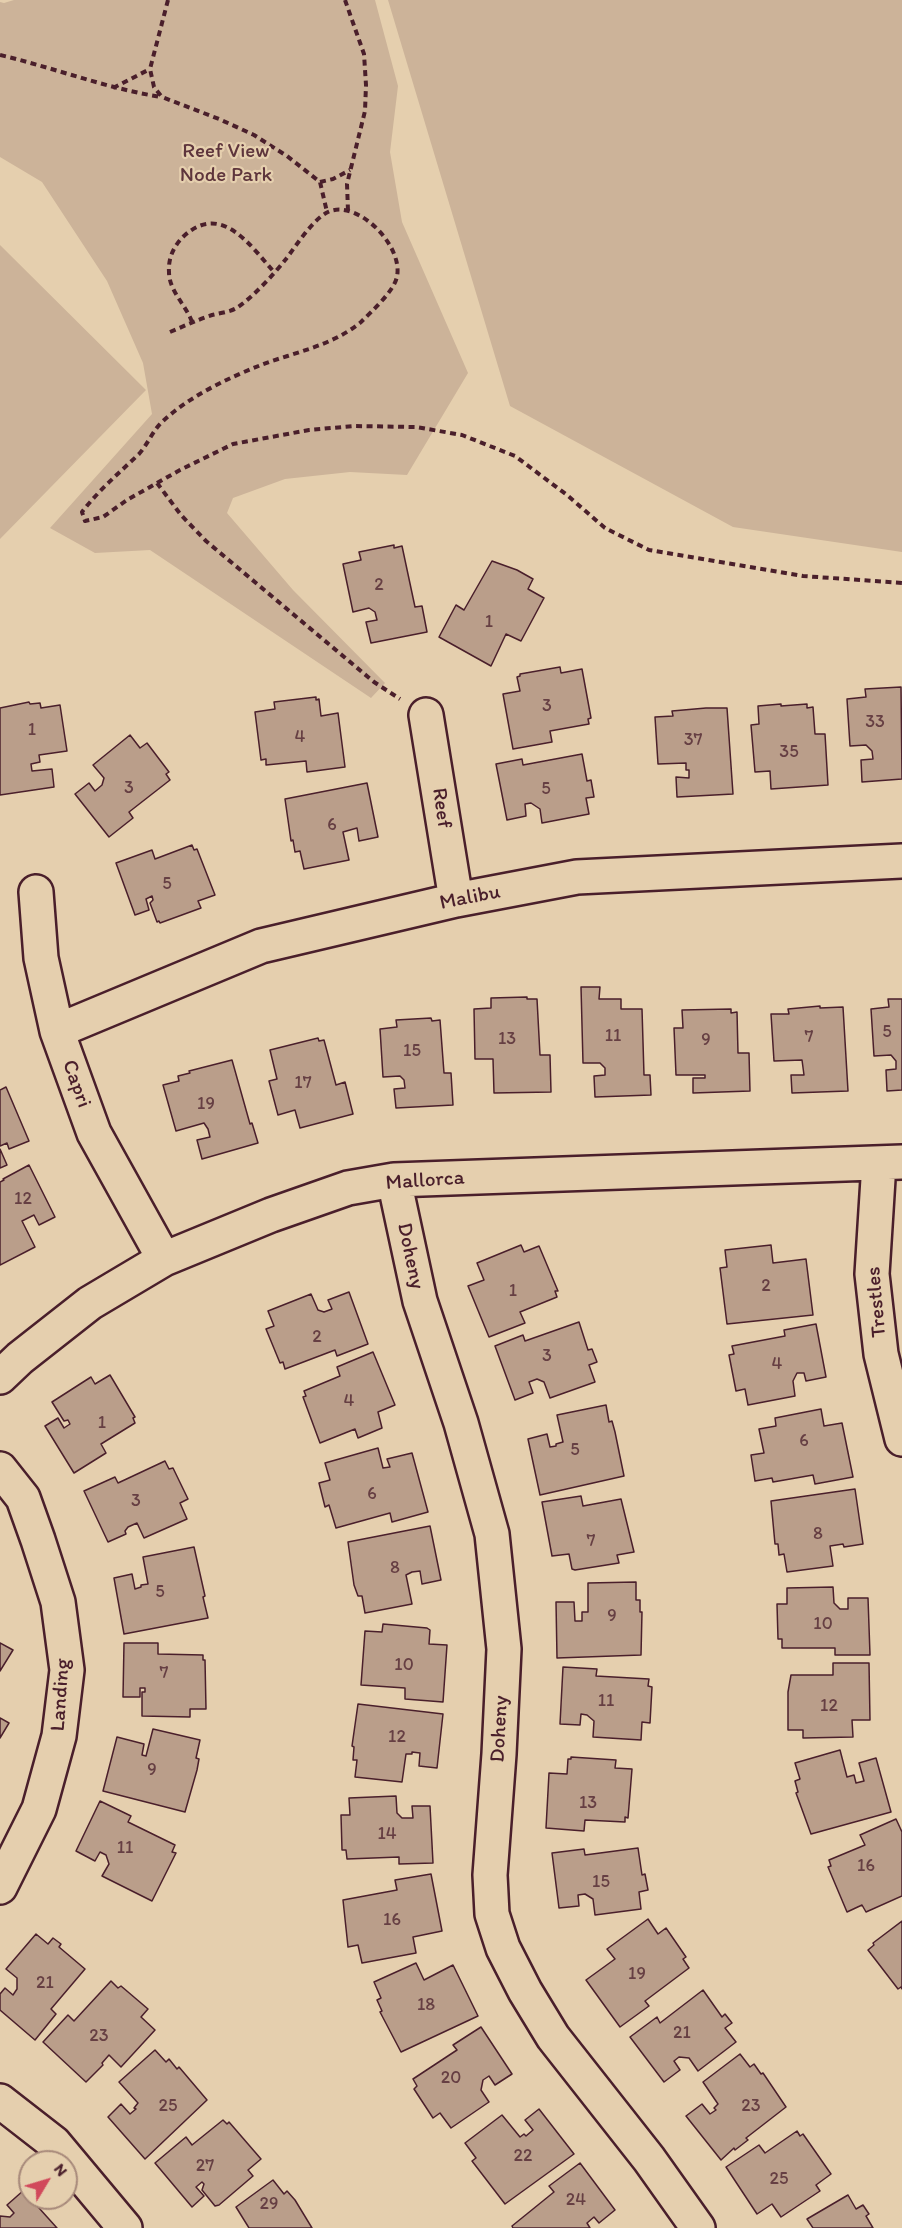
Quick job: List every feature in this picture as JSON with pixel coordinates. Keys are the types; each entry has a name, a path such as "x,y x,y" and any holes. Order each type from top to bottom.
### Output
{"street":[{"name":"Reef","path":"426,715 456,900"},
{"name":"Malibu","path":"57,1031 261,946 456,900 577,877 902,861"},
{"name":"Capri","path":"36,892 41,958 57,1031 94,1133 164,1259"},
{"name":"Mallorca","path":"0,1377 20,1358 90,1303 164,1259 271,1215 348,1188 394,1180 890,1163"},
{"name":"Trestles","path":"890,1163 872,1274 881,1354 902,1439"},
{"name":"Doheny","path":"394,1180 420,1301 461,1423 492,1534 504,1649 490,1875 492,1914 508,1956 525,1991 553,2037 649,2159 698,2228"},
{"name":"Landing","path":"0,1469 23,1498 41,1550 58,1602 67,1670 59,1736 39,1809 0,1887"},
{"path":"0,2101 54,2143 125,2228"}],"path":[{"path":"162,97 154,87 150,69 168,0"},
{"path":"345,0 364,54 366,86 365,111 346,184 348,211"},
{"path":"0,55 39,64 113,88 162,97 254,135 287,156 320,182 327,212"},
{"path":"113,88 150,69"},
{"path":"320,182 333,179 350,170"},
{"path":"170,332 192,322 237,309 274,272 327,212 341,208 357,214 387,238 398,260 396,281 380,303 359,323 322,345 262,365 225,381 181,406 161,423 141,451 99,490 82,512 85,521 103,517 180,470 233,444 298,432 354,426 416,427 462,435 515,456 567,495 605,528 649,550 802,576 902,583"},
{"path":"192,322 178,301 169,274 171,254 181,239 194,228 214,222 235,230 274,272"},
{"path":"157,483 181,515 206,541 374,682 426,715"}],"green space":[{"name":"Reef View Node Park","path":"14,0 375,0 398,86 390,152 402,222 468,373 407,475 350,472 285,479 233,498 227,513 293,590 385,683 371,698 150,550 95,553 50,528 152,414 143,363 107,281 42,182 0,157 0,2"},
{"path":"388,0 902,0 902,552 733,527 510,406"},
{"path":"0,245 146,390 0,539"}],"building":[{"path":"394,545 394,548 402,546 415,607 422,606 427,632 371,643 366,622 377,620 375,612 369,608 353,612 343,564 361,560 359,552"},
{"path":"492,561 517,570 533,579 528,589 544,598 521,641 506,634 491,666 439,637 456,605 464,610"},
{"path":"560,667 561,673 582,669 591,718 588,719 589,724 550,731 552,742 513,749 503,694 520,691 517,677 520,674"},
{"path":"901,687 902,779 862,782 861,760 873,759 872,751 866,745 850,746 847,699 866,697 865,689"},
{"path":"316,697 316,700 319,699 321,716 338,713 345,767 307,772 306,761 266,765 266,759 261,760 255,712 275,709 274,702"},
{"path":"29,702 30,704 40,703 41,708 60,705 67,751 39,755 40,762 31,764 32,771 52,769 54,787 0,795 0,708"},
{"path":"781,704 781,706 807,704 807,708 813,707 815,734 825,734 828,785 771,789 770,771 755,772 751,725 759,724 758,706"},
{"path":"727,708 733,794 677,797 676,777 689,778 689,770 686,770 686,763 658,764 655,717 673,716 672,711"},
{"path":"130,735 140,748 147,743 169,772 166,774 170,780 129,812 133,818 109,837 75,794 89,783 95,791 102,785 104,778 93,765"},
{"path":"582,754 587,781 591,780 594,797 586,798 589,814 542,823 540,809 531,803 525,804 526,816 507,820 496,764 522,759 523,765"},
{"path":"367,783 378,837 359,841 357,828 343,832 349,860 304,869 300,851 295,852 293,840 291,841 285,799"},
{"path":"192,845 194,850 197,849 215,895 198,901 201,908 160,923 157,922 150,903 153,900 152,896 146,899 149,910 135,915 116,863 152,850 155,859"},
{"path":"581,987 600,987 599,999 621,999 621,1009 642,1009 644,1075 650,1075 651,1095 595,1097 594,1076 605,1075 605,1068 600,1063 583,1063"},
{"path":"527,997 527,999 537,999 540,1055 550,1055 551,1092 494,1093 493,1059 475,1059 474,1009 491,1008 491,998"},
{"path":"888,999 902,999 902,1090 887,1091 886,1070 896,1069 896,1061 891,1055 874,1056 871,1009 889,1007"},
{"path":"820,1006 820,1008 843,1007 848,1091 792,1093 791,1075 804,1075 802,1060 774,1061 771,1014 789,1014 788,1009"},
{"path":"731,1009 731,1013 737,1012 738,1053 749,1053 750,1091 693,1093 693,1078 705,1078 705,1075 676,1075 674,1028 683,1028 682,1010"},
{"path":"431,1018 432,1021 440,1020 444,1073 451,1073 453,1105 396,1108 394,1089 405,1088 404,1080 400,1076 383,1077 380,1029 397,1027 396,1020"},
{"path":"318,1038 319,1041 324,1040 336,1085 345,1082 353,1114 300,1128 295,1110 278,1115 269,1081 277,1079 270,1050"},
{"path":"232,1060 250,1124 252,1123 258,1143 202,1159 197,1140 210,1137 208,1129 204,1123 176,1131 163,1085 179,1081 178,1076 190,1073 189,1071"},
{"path":"6,1087 29,1141 9,1149 7,1143 0,1146 0,1090"},
{"path":"0,1149 7,1165 0,1168"},
{"path":"29,1165 55,1217 39,1225 34,1215 22,1221 35,1247 0,1265 0,1182"},
{"path":"521,1245 524,1252 539,1246 558,1291 555,1291 557,1297 520,1312 525,1323 489,1337 468,1286 484,1280 477,1263"},
{"path":"771,1245 773,1263 806,1259 813,1315 727,1324 720,1268 727,1267 725,1250"},
{"path":"349,1292 368,1344 337,1356 335,1350 285,1369 283,1362 280,1363 266,1329 274,1326 268,1311 311,1294 318,1310 324,1312 332,1309 328,1300"},
{"path":"579,1322 588,1350 592,1349 597,1362 589,1365 595,1382 550,1398 544,1382 537,1379 529,1382 533,1393 515,1400 495,1346 523,1335 525,1341"},
{"path":"816,1324 826,1377 806,1381 804,1373 797,1373 793,1381 795,1396 748,1405 745,1389 736,1391 729,1355 734,1354 732,1346 785,1336 784,1330"},
{"path":"373,1352 395,1405 378,1412 382,1428 358,1438 355,1429 320,1443 303,1397 306,1396 304,1391 340,1376 337,1367"},
{"path":"110,1375 135,1417 133,1418 135,1423 101,1444 106,1453 74,1473 45,1426 58,1418 64,1428 70,1424 68,1420 64,1421 52,1402 91,1377 95,1384"},
{"path":"606,1405 609,1422 612,1421 615,1432 624,1476 540,1495 528,1439 547,1434 550,1447 556,1446 563,1442 557,1415"},
{"path":"821,1409 824,1426 842,1423 853,1477 815,1484 813,1475 773,1482 772,1478 755,1481 751,1455 764,1453 759,1429 776,1426 775,1418"},
{"path":"378,1448 383,1468 390,1467 387,1459 412,1453 428,1512 392,1522 390,1513 336,1528 329,1505 325,1507 319,1483 330,1480 325,1463"},
{"path":"165,1461 169,1469 173,1468 188,1499 180,1503 187,1519 144,1538 137,1523 128,1527 126,1534 108,1542 84,1491 115,1477 118,1483"},
{"path":"855,1489 863,1544 844,1547 843,1544 830,1546 833,1566 787,1572 784,1554 779,1555 778,1544 775,1544 771,1501"},
{"path":"581,1496 583,1506 621,1499 634,1552 617,1555 619,1563 575,1570 572,1569 569,1554 552,1556 542,1502"},
{"path":"430,1526 441,1580 422,1584 420,1571 412,1572 406,1575 412,1604 365,1613 362,1596 358,1596 354,1585 348,1542"},
{"path":"194,1547 208,1618 124,1634 114,1578 132,1574 135,1589 141,1587 141,1585 148,1584 143,1557"},
{"path":"636,1582 636,1600 640,1600 640,1612 642,1612 641,1655 557,1658 556,1602 574,1602 575,1621 582,1621 582,1612 588,1612 588,1583"},
{"path":"833,1587 834,1603 840,1609 848,1609 848,1598 868,1598 870,1655 835,1655 835,1648 782,1648 782,1639 778,1639 777,1604 787,1604 787,1588"},
{"path":"383,1624 427,1628 430,1630 429,1644 447,1645 443,1702 405,1699 405,1688 361,1685 365,1631 382,1632"},
{"path":"0,1643 13,1650 0,1671"},
{"path":"124,1643 158,1643 158,1654 203,1655 206,1709 190,1709 190,1717 142,1716 142,1692 145,1692 145,1688 140,1688 140,1697 123,1697"},
{"path":"833,1663 869,1663 870,1720 852,1720 853,1737 803,1738 803,1730 788,1730 788,1692 791,1675 833,1675"},
{"path":"563,1667 597,1669 596,1676 649,1679 648,1686 652,1687 650,1723 642,1722 641,1740 593,1737 594,1721 587,1715 581,1714 580,1725 560,1724"},
{"path":"358,1704 443,1714 437,1768 419,1766 420,1753 412,1752 412,1754 406,1754 402,1782 355,1777 357,1760 353,1760 354,1747 352,1746"},
{"path":"0,1718 9,1723 0,1738"},
{"path":"153,1729 200,1740 196,1758 199,1759 197,1770 185,1812 103,1791 117,1737 144,1744 142,1755 146,1756"},
{"path":"840,1750 847,1777 854,1775 856,1783 864,1781 859,1763 876,1758 891,1812 811,1834 796,1793 798,1792 795,1781 800,1779 795,1763"},
{"path":"571,1757 616,1760 615,1768 632,1769 628,1818 625,1817 625,1822 585,1820 584,1831 546,1828 549,1773 567,1774 568,1759"},
{"path":"396,1796 397,1813 402,1818 413,1818 412,1806 430,1806 433,1863 399,1864 399,1857 347,1859 346,1850 342,1850 341,1815 350,1815 349,1798"},
{"path":"100,1801 131,1816 128,1822 175,1845 172,1852 176,1853 152,1901 102,1876 109,1864 106,1855 100,1852 95,1861 76,1851"},
{"path":"896,1819 902,1832 902,1896 866,1912 862,1905 847,1912 828,1867 831,1866 829,1860 865,1845 860,1835"},
{"path":"638,1848 642,1875 645,1874 648,1890 639,1892 641,1909 595,1915 593,1899 585,1894 578,1895 579,1906 559,1908 552,1853 584,1849 585,1855"},
{"path":"431,1874 442,1931 413,1937 416,1953 362,1963 358,1945 348,1947 343,1900 397,1890 395,1880"},
{"path":"648,1919 658,1934 666,1928 686,1957 683,1959 689,1968 645,2001 649,2006 620,2027 586,1980 615,1959 607,1949"},
{"path":"902,1921 902,1989 901,1987 898,1989 868,1950 874,1945 873,1943"},
{"path":"36,1934 48,1944 53,1938 61,1944 59,1947 85,1969 51,2009 56,2014 35,2040 0,2010 0,1994 5,1988 13,1995 17,1989 17,1978 6,1969"},
{"path":"416,1963 424,1980 453,1965 478,2016 401,2052 380,2012 382,2011 377,2000 381,1998 374,1982"},
{"path":"111,1981 118,1988 121,1986 148,2009 141,2017 155,2030 121,2067 109,2055 102,2063 103,2065 86,2082 43,2042 68,2015 74,2021"},
{"path":"703,1990 722,2017 725,2014 732,2023 725,2028 736,2042 698,2071 689,2058 679,2057 674,2061 680,2070 664,2082 630,2037 657,2017 660,2023"},
{"path":"481,2027 512,2074 495,2085 489,2076 483,2080 481,2090 489,2102 451,2128 440,2113 433,2118 414,2089 417,2086 413,2079 457,2050 453,2045"},
{"path":"155,2050 166,2062 169,2059 177,2069 179,2067 207,2100 145,2159 108,2117 121,2104 130,2114 136,2109 134,2108 138,2103 119,2082"},
{"path":"740,2054 750,2067 754,2064 761,2074 763,2073 786,2107 721,2160 686,2116 702,2104 710,2114 716,2110 714,2108 718,2104 703,2082"},
{"path":"539,2109 574,2154 505,2204 472,2161 476,2158 465,2143 502,2115 520,2137 524,2134 526,2136 533,2130 525,2120"},
{"path":"223,2120 227,2124 229,2122 261,2159 248,2170 253,2176 219,2205 215,2206 202,2190 204,2184 202,2182 196,2187 204,2196 192,2207 155,2163 186,2137 192,2145"},
{"path":"797,2131 800,2136 803,2134 831,2174 816,2185 820,2191 781,2217 772,2204 757,2214 726,2167 759,2145 765,2153"},
{"path":"580,2163 615,2210 599,2223 594,2217 587,2223 590,2228 513,2228 512,2226 554,2192 549,2186"},
{"path":"273,2180 284,2194 287,2191 295,2200 312,2228 249,2228 236,2207"},
{"path":"18,2195 18,2210 41,2210 57,2228 0,2228 0,2216 10,2217 14,2213 7,2205"},
{"path":"848,2195 856,2209 863,2205 869,2214 866,2216 873,2228 813,2228 807,2219"}]}
